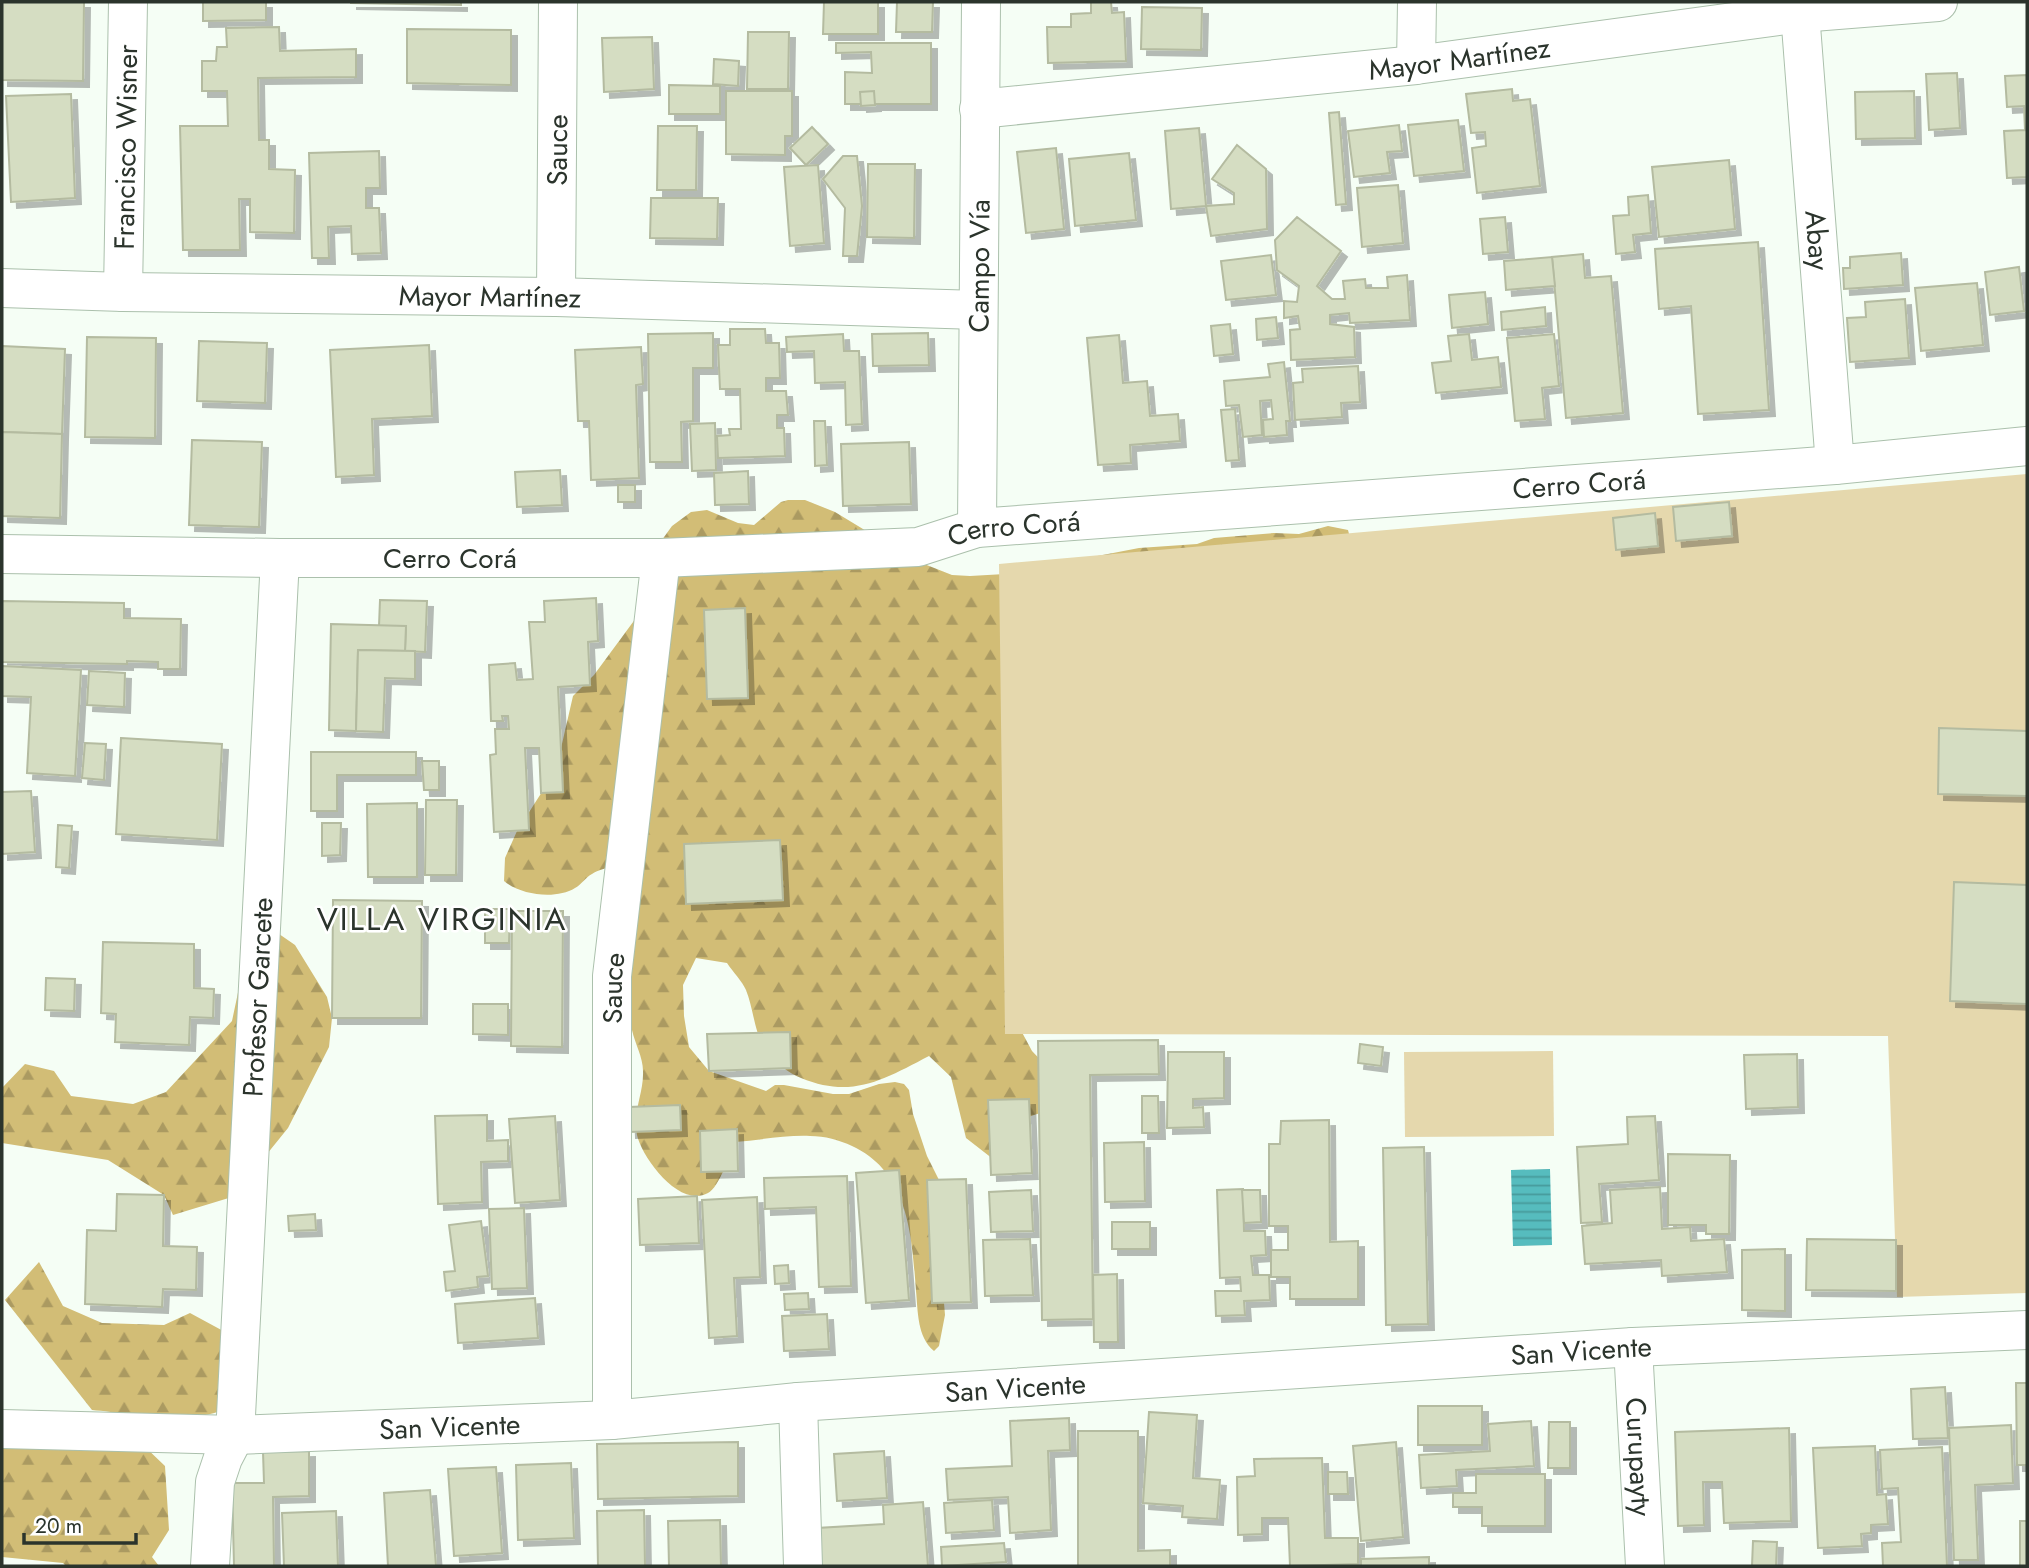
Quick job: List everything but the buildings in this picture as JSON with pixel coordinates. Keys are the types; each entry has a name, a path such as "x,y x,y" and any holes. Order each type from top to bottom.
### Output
{"street":[{"name":"Francisco Wisner","path":"123,292 128,2"},
{"name":"Sauce","path":"556,297 558,2"},
{"name":"Campo Vía","path":"977,528 981,2"},
{"path":"1416,65 1417,2"},
{"name":"Mayor Martínez","path":"979,109 1416,65 1800,13 1938,2"},
{"name":"Abay","path":"1800,13 1835,465"},
{"name":"Mayor Martínez","path":"2,288 556,297 978,310"},
{"name":"Cerro Corá","path":"2,554 280,558 661,558 918,547 977,528 1835,465 2027,446"},
{"name":"Profesor Garcete","path":"235,1435 280,558"},
{"name":"Sauce","path":"612,1420 612,976 661,558"},
{"name":"San Vicente","path":"2,1429 235,1435 612,1420 798,1402 1633,1347 2027,1331"},
{"name":"Curupayty","path":"1633,1347 1645,1566"},
{"path":"798,1402 803,1566"},
{"path":"210,1566 215,1482 235,1435"}],"green space":[{"path":"805,500 835,512 914,560 952,575 1005,574 1139,548 1197,544 1214,538 1274,533 1299,534 1328,526 1348,530 1356,561 1017,1023 1032,1051 1055,1075 1059,1107 1031,1116 1007,1132 993,1159 966,1138 951,1077 929,1056 897,1073 852,1087 819,1084 801,1078 782,1067 767,1052 759,1038 746,990 727,963 696,958 683,985 684,1016 689,1047 709,1071 766,1091 775,1085 784,1085 833,1094 849,1094 879,1084 895,1082 904,1084 909,1090 913,1114 927,1156 945,1192 945,1315 939,1346 934,1351 924,1339 919,1323 912,1249 904,1208 885,1172 871,1157 847,1144 821,1137 792,1136 735,1142 716,1185 708,1193 697,1196 675,1188 654,1168 646,1156 636,1127 643,1066 632,1030 614,866 594,873 575,888 558,894 528,893 504,881 505,858 517,831 556,770 573,696 594,675 636,618 654,551 672,526 691,512 707,510 738,523 754,525 781,502"},
{"path":"269,927 295,945 327,997 332,1018 329,1047 288,1128 232,1197 173,1215 164,1195 108,1160 2,1143 2,1088 25,1064 54,1071 71,1096 133,1104 166,1092 232,1021 247,950"},
{"path":"39,1262 63,1306 102,1323 164,1325 190,1313 238,1339 223,1410 177,1417 92,1410 5,1300"},
{"path":"142,1444 165,1466 169,1530 152,1557 159,1566 66,1566 63,1563 2,1557 2,1447"}],"shaded area":[{"path":"2027,474 2027,1293 1897,1297 1888,1036 1005,1034 999,564"},
{"path":"1553,1051 1554,1136 1405,1137 1404,1052"}],"water":[{"path":"1550,1169 1552,1245 1513,1246 1511,1170"}],"district":[{"name":"VILLA VIRGINIA","path":"442,919"}]}
